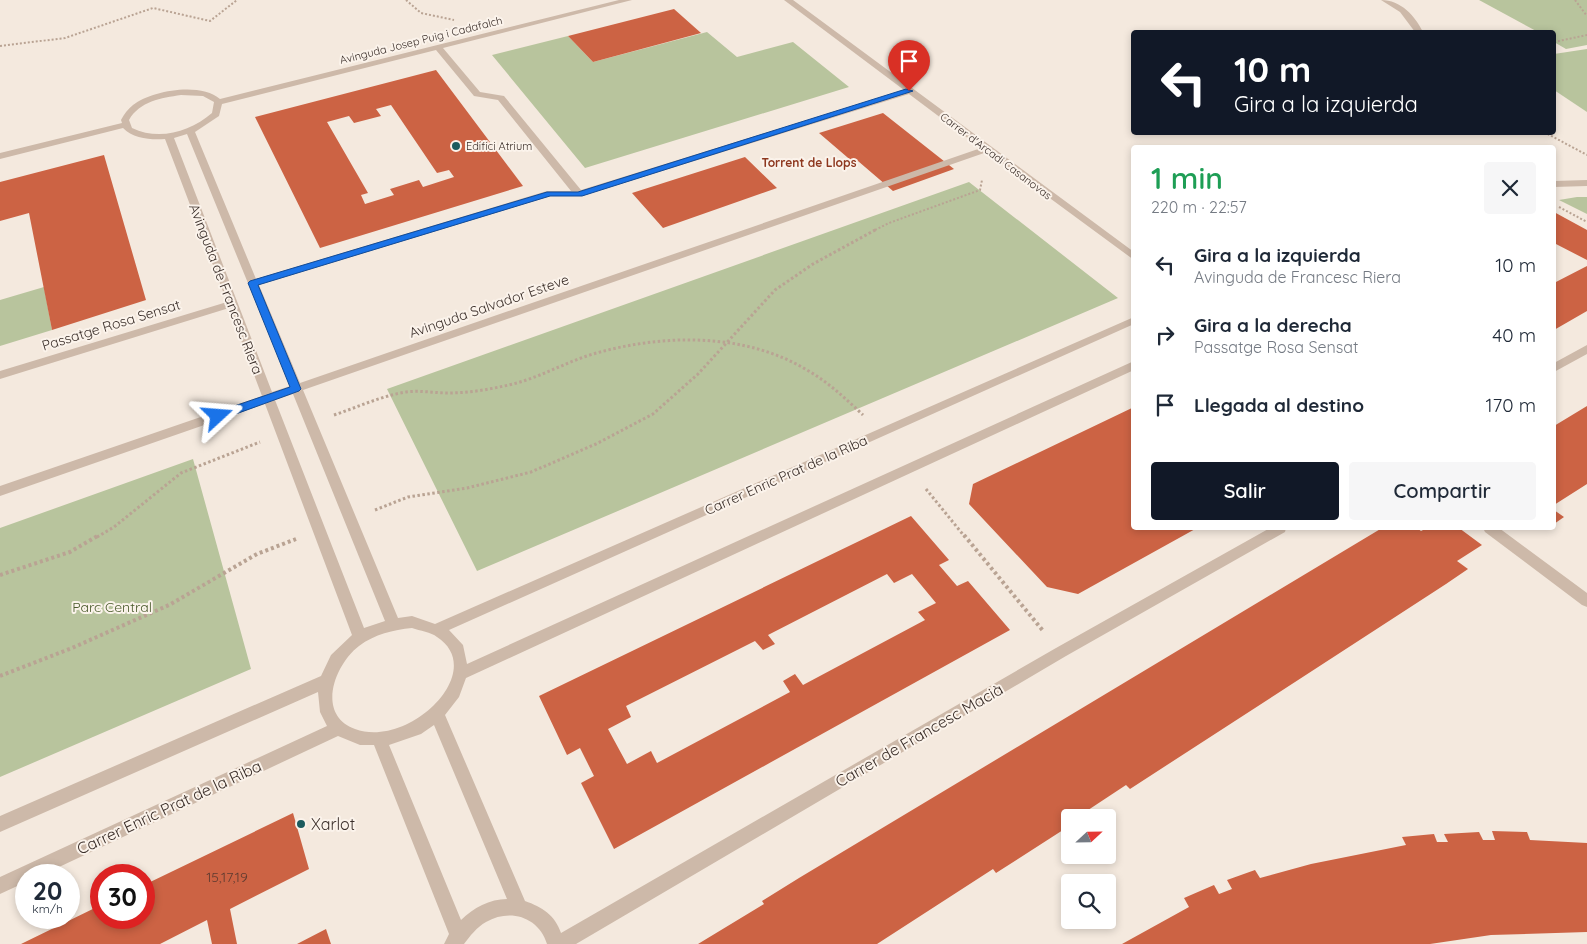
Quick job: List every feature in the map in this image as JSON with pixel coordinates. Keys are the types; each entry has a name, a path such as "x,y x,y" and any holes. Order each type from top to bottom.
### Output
{"street":[{"name":"Avinguda Josep Puig i Cadafalch","path":"218,102 628,0"},
{"name":"Carrer d'Arcadi Casanovas","path":"788,0 987,150 1131,255"},
{"path":"1385,0 1403,10 1418,30"},
{"path":"438,47 477,94 501,98 579,194"},
{"path":"253,283 550,193 579,194 909,91"},
{"path":"197,92 214,97 218,102 218,108 212,118 190,130 168,136 137,134 126,125 126,120 131,111 144,102 164,95 197,92"},
{"path":"0,156 126,125"},
{"name":"Avinguda de Francesc Riera","path":"190,130 393,624"},
{"name":"Avinguda de Francesc Riera","path":"168,136 360,638"},
{"name":"Avinguda Salvador Esteve","path":"0,491 987,150"},
{"path":"1556,184 1587,183"},
{"name":"Passatge Rosa Sensat","path":"0,375 232,304"},
{"name":"Carrer Enric Prat de la Riba","path":"438,629 1131,321"},
{"path":"1556,367 1587,349"},
{"path":"460,674 910,469 1131,365"},
{"name":"Carrer de Francesc Macià","path":"557,944 1061,652 1276,530"},
{"path":"1493,530 1587,601"},
{"path":"412,622 429,625 438,629 455,643 460,658 460,674 456,691 429,722 410,732 379,739 357,737 339,728 327,712 324,700 326,681 336,660 360,638 393,624 412,622"},
{"path":"0,824 326,681"},
{"path":"437,714 519,907"},
{"name":"Carrer Enric Prat de la Riba","path":"0,886 339,728"},
{"path":"379,739 456,940"},
{"path":"456,940 464,928 480,916 496,908 519,907 532,910 545,921 554,935 557,944"}],"path":[{"path":"0,46 65,38 153,8 210,21 237,0"},
{"path":"406,0 421,13 458,20"},
{"path":"1575,0 1587,16"},
{"path":"1556,42 1587,35"},
{"path":"1550,135 1587,155"},
{"path":"350,520 408,497 467,488 531,472 596,444 653,414 698,374 726,341 775,290 813,264 889,223 980,190 982,180"},
{"path":"1556,206 1587,222"},
{"path":"310,423 407,392 487,390 530,380 595,353 639,343 682,339 726,341 760,348 802,365 846,396 879,433"},
{"path":"0,575 70,552 114,527 181,473 282,434"},
{"path":"910,469 1061,652"},
{"path":"0,676 72,648 169,605 257,554 318,531"}],"green space":[{"path":"1479,0 1587,0 1587,45 1566,49 1556,43 1556,30 1534,30"},
{"path":"707,32 737,57 793,42 849,87 585,168 492,55 568,36 593,62"},
{"path":"1587,49 1587,112 1556,91 1556,54"},
{"path":"969,182 1118,298 477,571 387,389"},
{"path":"1587,197 1587,214 1559,200"},
{"path":"44,287 52,330 0,346 0,300"},
{"name":"Parc Central","path":"193,459 251,669 0,777 0,528"}],"building":[{"path":"674,9 701,33 593,62 568,36"},
{"name":"Edifici Atrium","path":"436,70 523,186 320,248 255,117","holes":["391,105 437,173 449,170 454,177 423,187 419,180 390,189 394,195 365,204 361,195 368,193 327,122 349,116 354,123 381,116 376,109"]},
{"path":"883,113 954,169 893,191 858,161 854,163 819,133"},
{"path":"104,155 146,300 52,330 29,213 0,221 0,182"},
{"path":"745,157 777,188 663,228 632,193"},
{"path":"1556,213 1587,230 1587,260 1556,244"},
{"path":"1587,266 1587,311 1556,329 1556,282"},
{"path":"1587,406 1587,484 1556,504 1556,425"},
{"path":"1131,408 1131,530 1193,530 1078,594 1047,587 969,504 973,484"},
{"path":"1556,511 1564,517 1556,523"},
{"path":"911,516 949,560 939,565 957,586 968,581 1010,630 614,849 581,783 594,776 580,748 567,755 539,696","holes":["887,574 894,583 912,574 936,603 918,612 925,620 803,685 795,674 783,681 790,692 657,763 651,751 627,764 608,729 631,717 626,706 755,641 763,650 775,644 768,635"]},
{"path":"1379,530 1462,530 1482,545 1457,561 1468,569 1446,584 1130,789 1126,785 1090,809 1061,809 1061,831 996,873 993,869 877,944 698,944 764,904 762,901"},
{"path":"293,813 309,869 230,909 237,944 212,944 207,920 160,944 21,944 52,929 80,929 80,915 90,910 90,929 155,929 155,880"},
{"path":"1492,831 1527,832 1530,840 1587,843 1587,932 1491,935 1430,944 1122,944 1189,907 1184,898 1214,885 1219,894 1232,889 1227,880 1255,870 1260,878 1311,864 1406,845 1402,837 1434,834 1437,842 1448,842 1444,834 1479,832 1483,840 1495,840"},
{"path":"326,929 331,944 297,944"}],"place":[{"name":"Edifici Atrium","path":"456,146"},
{"name":"Xarlot","path":"301,824"}],"district":[{"name":"Torrent de Llops","path":"809,162"}],"route":[{"path":"218,416 296,389 253,283 550,193 579,194 909,91"}]}
